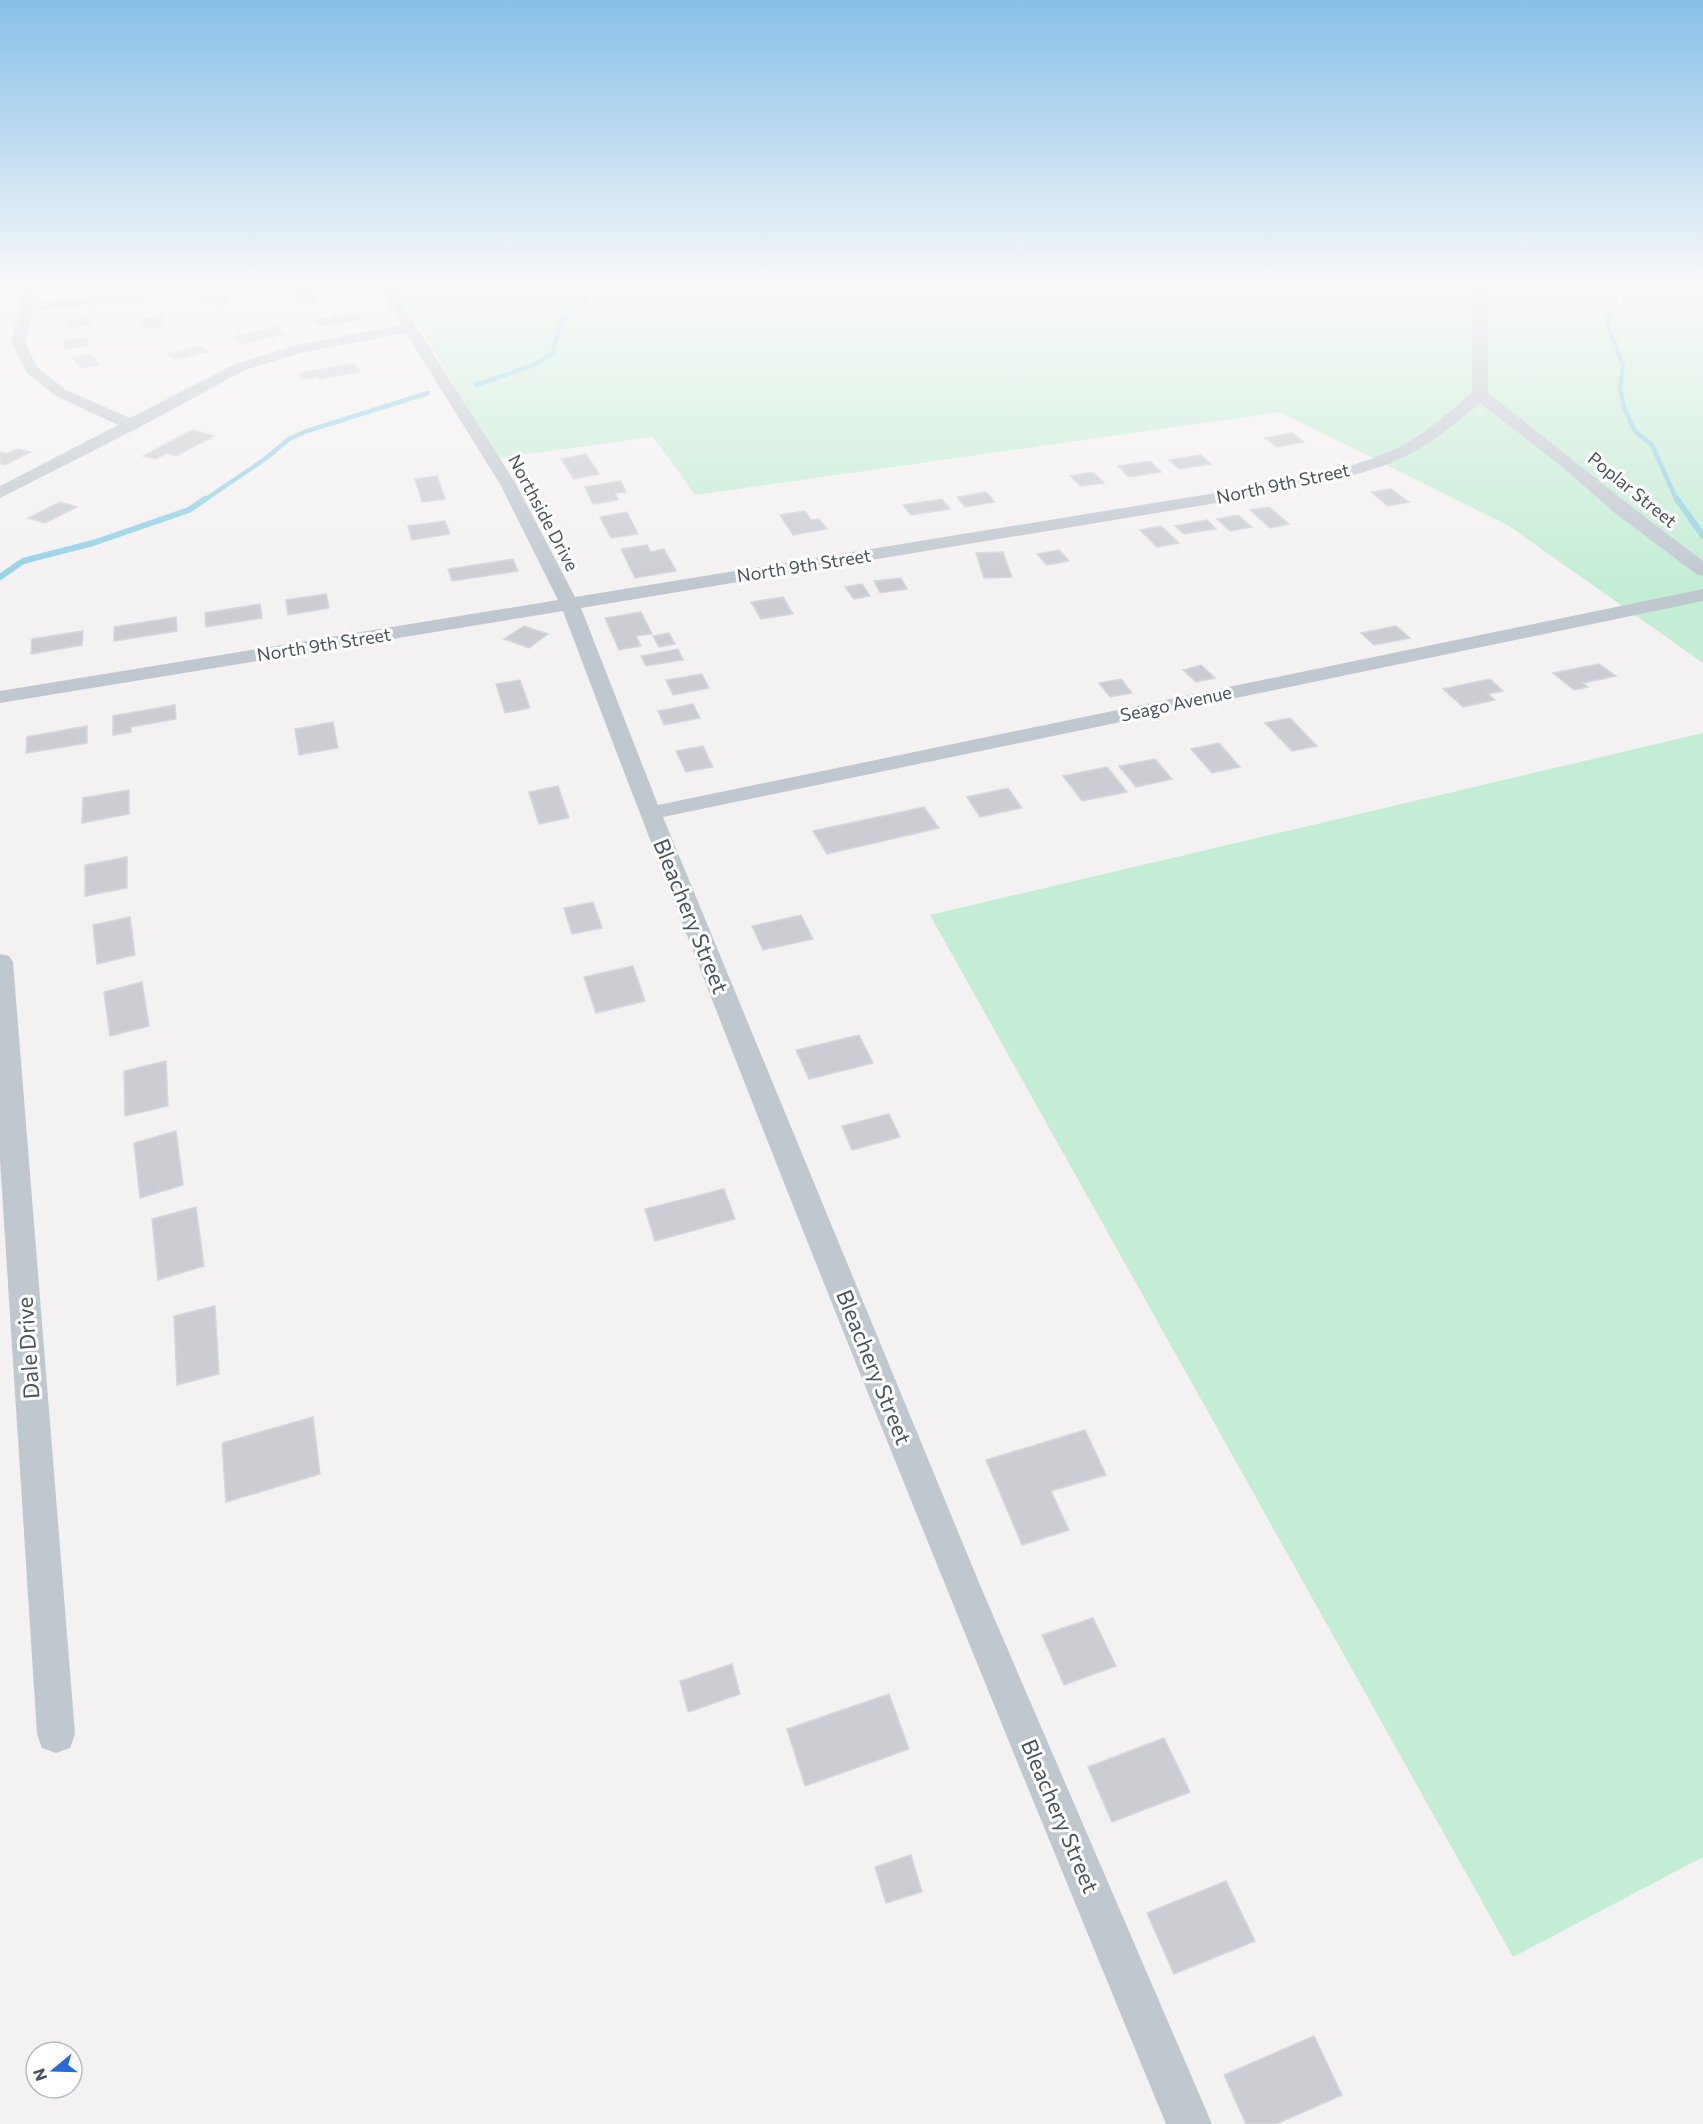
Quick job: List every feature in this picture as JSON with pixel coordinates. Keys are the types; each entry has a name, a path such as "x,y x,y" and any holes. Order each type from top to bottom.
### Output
{"street":[{"path":"52,386 61,393 132,425"},
{"path":"0,493 204,386"},
{"name":"Northside Drive","path":"447,386 508,484 570,605"},
{"path":"1480,386 1480,395"},
{"name":"Poplar Street","path":"1480,395 1566,461 1622,509 1703,570"},
{"name":"North 9th Street","path":"0,697 1259,491 1355,470 1402,452 1431,434 1480,395"},
{"name":"Seago Avenue","path":"650,813 1703,595"},
{"name":"Bleachery Street","path":"570,605 650,813 962,1585 1190,2124"},
{"name":"Dale Drive","path":"0,962 56,1734"}],"green space":[{"path":"455,386 1703,386 1703,663 1509,526 1280,412 695,495 653,437 498,458"},
{"path":"1703,733 1703,1857 1513,1957 930,915"}],"building":[{"path":"192,430 214,436 176,456 167,453 156,459 143,456"},
{"path":"1292,433 1304,442 1277,447 1265,438"},
{"path":"18,449 31,452 5,465 0,464 0,452 7,454"},
{"path":"586,454 599,474 574,479 561,459"},
{"path":"1201,455 1211,464 1179,469 1169,460"},
{"path":"1150,461 1161,472 1129,477 1118,466"},
{"path":"1093,472 1104,483 1081,486 1070,476"},
{"path":"437,476 445,499 422,502 415,479"},
{"path":"621,481 626,492 615,493 618,500 593,504 585,487"},
{"path":"1391,489 1409,502 1388,506 1371,492"},
{"path":"986,492 995,502 965,507 957,497"},
{"path":"942,499 950,509 911,515 903,505"},
{"path":"60,502 77,507 45,523 28,518"},
{"path":"1269,507 1289,524 1270,528 1250,510"},
{"path":"805,511 811,520 819,519 827,529 793,535 780,515"},
{"path":"627,512 638,534 611,538 600,517"},
{"path":"1238,515 1252,527 1230,531 1217,519"},
{"path":"1207,520 1216,529 1184,534 1175,526"},
{"path":"445,521 450,534 412,540 408,526"},
{"path":"1161,526 1179,543 1157,547 1140,530"},
{"path":"647,545 651,552 664,549 676,571 635,578 621,549"},
{"path":"1059,550 1069,561 1047,565 1037,554"},
{"path":"1003,552 1012,577 984,578 976,553"},
{"path":"513,559 518,571 452,581 448,569"},
{"path":"901,578 907,589 880,593 874,581"},
{"path":"862,584 870,596 854,599 845,587"},
{"path":"326,594 329,608 288,615 286,600"},
{"path":"783,597 793,614 761,619 751,602"},
{"path":"260,604 262,618 206,627 205,613"},
{"path":"641,612 652,634 636,636 641,646 619,650 605,618"},
{"path":"176,617 177,631 114,641 114,627"},
{"path":"524,626 548,634 529,648 504,639"},
{"path":"1396,626 1410,638 1374,645 1361,633"},
{"path":"83,631 82,645 31,654 32,639"},
{"path":"669,633 675,644 659,647 653,636"},
{"path":"678,649 683,660 646,666 641,656"},
{"path":"1599,664 1616,676 1583,683 1588,687 1574,690 1553,673"},
{"path":"1201,665 1215,678 1196,682 1183,670"},
{"path":"702,674 709,688 673,695 666,680"},
{"path":"1121,679 1132,693 1110,697 1099,683"},
{"path":"1490,679 1503,691 1488,694 1495,700 1463,707 1443,689"},
{"path":"520,680 530,708 505,713 496,684"},
{"path":"693,704 700,718 664,725 658,711"},
{"path":"175,705 176,719 131,727 131,732 113,735 113,716"},
{"path":"1290,718 1317,746 1292,751 1265,723"},
{"path":"333,722 338,748 299,755 295,729"},
{"path":"87,726 87,743 26,753 27,737"},
{"path":"1219,743 1240,767 1212,773 1191,749"},
{"path":"703,746 713,767 686,772 676,751"},
{"path":"1155,759 1172,779 1136,787 1119,766"},
{"path":"1107,767 1127,792 1082,801 1063,776"},
{"path":"558,786 569,818 539,824 529,792"},
{"path":"1008,788 1022,808 980,817 967,797"},
{"path":"129,790 129,814 82,823 83,798"},
{"path":"924,807 939,828 827,854 813,831"},
{"path":"127,857 127,888 85,896 85,865"},
{"path":"593,902 602,928 572,934 564,908"},
{"path":"801,915 813,939 763,950 752,926"},
{"path":"130,917 135,955 97,964 93,925"},
{"path":"633,966 645,1001 596,1013 584,977"},
{"path":"142,982 149,1026 110,1036 104,992"},
{"path":"859,1035 873,1063 809,1079 796,1050"},
{"path":"166,1061 168,1106 125,1116 124,1071"},
{"path":"889,1114 900,1137 852,1150 842,1126"},
{"path":"176,1131 183,1185 140,1198 134,1143"},
{"path":"724,1189 735,1219 655,1241 645,1209"},
{"path":"196,1207 204,1266 158,1280 152,1219"},
{"path":"215,1306 219,1374 177,1385 174,1316"},
{"path":"313,1417 320,1474 226,1502 222,1443"},
{"path":"1085,1430 1106,1475 1051,1491 1069,1530 1022,1545 986,1460"},
{"path":"1093,1618 1116,1666 1064,1685 1042,1635"},
{"path":"732,1664 740,1694 688,1712 680,1681"},
{"path":"889,1694 909,1749 805,1786 787,1729"},
{"path":"1164,1738 1190,1792 1112,1822 1088,1767"},
{"path":"911,1855 922,1892 886,1903 875,1867"},
{"path":"1226,1881 1255,1941 1174,1974 1147,1913"},
{"path":"1314,2036 1342,2095 1276,2124 1246,2124 1224,2075"}],"waterway":[{"path":"1620,386 1624,408 1635,431 1652,445 1677,501"},
{"path":"203,501 265,459 289,439 307,431 428,393"},
{"path":"0,577 23,561 93,543 189,510 205,499"},
{"path":"1677,499 1703,536"}]}
